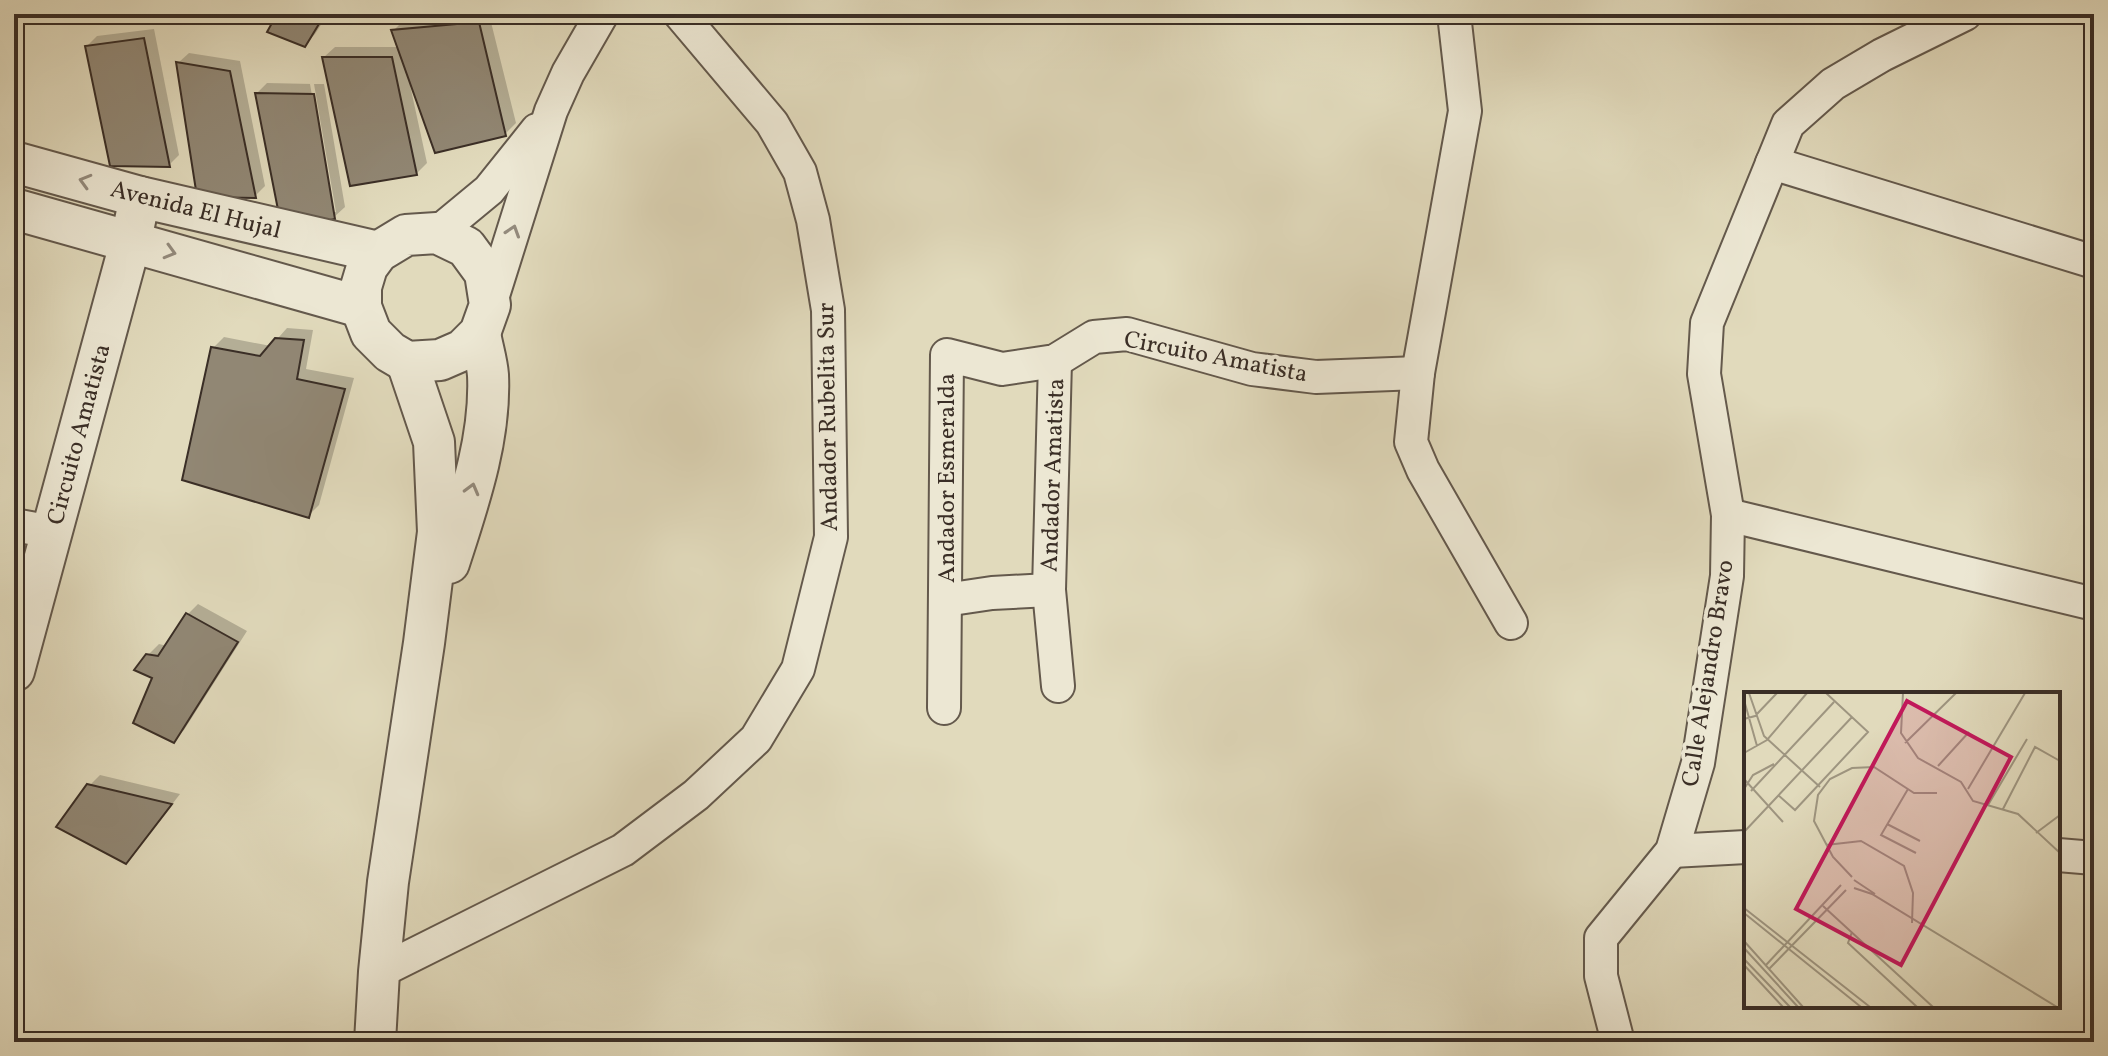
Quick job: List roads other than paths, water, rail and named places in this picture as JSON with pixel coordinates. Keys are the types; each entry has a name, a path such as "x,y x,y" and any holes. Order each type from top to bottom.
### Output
{"street":[{"path":"424,643 473,488 485,430 488,374 485,319 485,273 466,247 437,233 406,235 378,252 367,267 361,287 361,307 371,333 390,352 407,362 440,360 463,350 485,319 551,111 568,73 602,14"},
{"name":"Andador Rubelita Sur","path":"379,972 623,850 696,795 756,739 798,669 831,537 828,310 813,220 800,172 772,123 680,14"},
{"path":"1454,14 1465,111 1418,373 1411,442 1423,470 1511,623"},
{"name":"Calle Alejandro Bravo","path":"1618,1042 1601,976 1601,938 1672,851 1698,763 1727,576 1728,515 1704,374 1707,323 1788,124 1833,84 1882,55 1965,14"},
{"path":"437,233 489,190 551,111"},
{"name":"Avenida El Hujal","path":"14,162 140,197 378,252"},
{"path":"1772,163 2094,262"},
{"name":"Circuito Amatista","path":"14,671 33,528 131,240 140,197"},
{"name":"Avenida El Hujal","path":"14,209 361,307"},
{"name":"Circuito Amatista","path":"947,355 1002,369 1055,361 1094,337 1127,334 1252,369 1316,377 1418,373"},
{"name":"Andador Esmeralda","path":"944,708 947,355"},
{"name":"Andador Amatista","path":"1049,590 1055,361"},
{"path":"375,1042 388,882 438,532 434,442 407,362"},
{"path":"1728,515 2094,604"},
{"path":"1049,590 1058,686"},
{"name":"Andador Esmeralda","path":"945,600 992,593 1049,590"},
{"path":"1672,851 1744,847"},
{"path":"2060,855 2094,858"}]}
